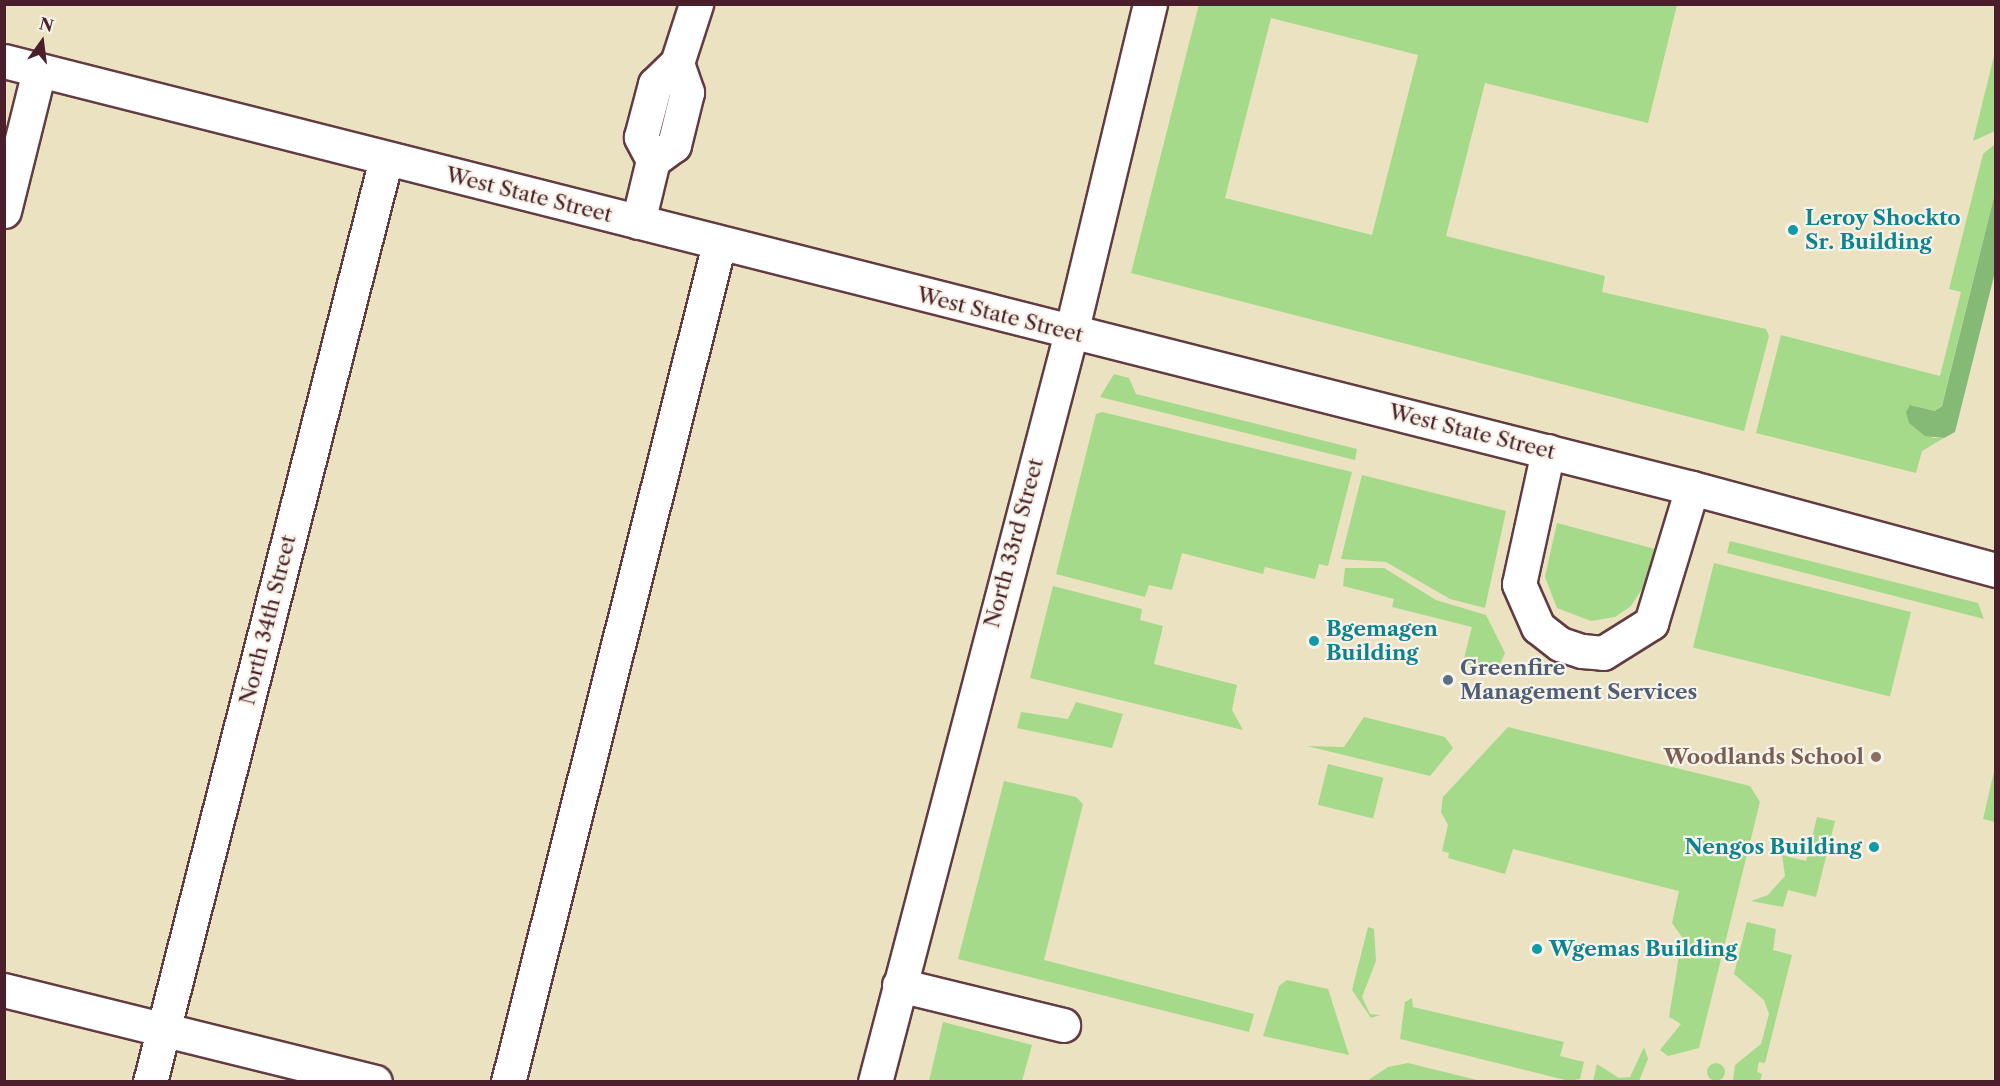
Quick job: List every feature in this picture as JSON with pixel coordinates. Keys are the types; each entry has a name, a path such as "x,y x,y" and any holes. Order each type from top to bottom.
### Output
{"street":[{"path":"638,222 653,160 642,137 655,84 677,63 696,4"},
{"name":"North 33rd Street","path":"874,1082 1071,333 1150,4"},
{"name":"West State Street","path":"4,61 1071,333 1548,451 1995,570"},
{"path":"4,211 39,71"},
{"name":"North 34th Street","path":"150,1082 386,159"},
{"path":"508,1082 719,244"},
{"path":"1548,451 1519,584 1538,627 1560,644 1582,651 1602,652 1651,623 1692,488"},
{"path":"899,985 1064,1025"},
{"path":"4,990 375,1082"}],"green space":[{"path":"1199,4 1677,5 1648,123 1485,83 1446,236 1605,276 1602,292 1766,329 1769,336 1744,431 1131,273","holes":["1271,18 1418,55 1372,235 1225,198"]},
{"path":"1995,52 1995,131 1973,141"},
{"path":"1995,144 1995,193 1942,405 1936,411 1910,405 1933,438 1944,438 1922,451 1916,473 1756,433 1781,335 1940,376 1961,292 1949,289 1983,154"},
{"path":"1995,193 1995,272 1955,432 1944,438 1925,436 1909,423 1906,412 1910,405 1935,411 1942,406"},
{"path":"1114,374 1129,378 1136,394 1357,449 1355,460 1100,397"},
{"path":"1102,412 1352,472 1328,566 1319,564 1315,579 1265,567 1263,574 1182,553 1172,590 1149,585 1145,597 1056,574 1096,414"},
{"path":"1362,475 1506,511 1485,608 1450,599 1386,562 1341,559"},
{"path":"1557,523 1655,549 1647,581 1631,606 1615,617 1591,621 1557,608 1545,577"},
{"path":"1730,541 1978,603 1984,619 1727,553"},
{"path":"1714,563 1911,612 1890,697 1693,647"},
{"path":"1345,568 1384,568 1436,600 1486,615 1505,653 1494,676 1462,666 1472,627 1392,607 1394,599 1343,586"},
{"path":"1053,586 1142,609 1140,620 1163,626 1154,664 1237,685 1232,710 1243,730 1030,678"},
{"path":"1076,702 1123,714 1112,748 1017,728 1021,712 1068,719"},
{"path":"1364,717 1445,737 1453,748 1430,776 1307,746 1344,747"},
{"path":"1508,727 1750,786 1760,802 1699,1048 1668,1056 1660,1050 1681,1024 1669,1017 1682,937 1672,923 1679,891 1513,849 1505,874 1448,858 1449,853 1442,851 1448,825 1441,812 1443,797"},
{"path":"1328,764 1383,778 1373,819 1318,805"},
{"path":"1995,767 1995,822 1983,819"},
{"path":"1004,781 1076,797 1083,804 1044,960 1254,1014 1249,1032 958,959"},
{"path":"1817,817 1835,821 1816,897 1788,890 1783,907 1751,901 1768,895 1785,876 1782,855 1806,861"},
{"path":"1747,922 1776,929 1773,950 1792,955 1765,1063 1759,1062 1757,1072 1762,1074 1760,1081 1733,1081 1735,1065 1761,1044 1769,1014 1764,1000 1734,974"},
{"path":"1368,927 1374,929 1376,961 1362,997 1370,1014 1380,1015 1371,1018 1352,990"},
{"path":"1287,980 1328,989 1349,1055 1263,1036 1279,986"},
{"path":"1412,998 1413,1007 1564,1042 1560,1056 1584,1062 1580,1079 1569,1081 1400,1039 1405,1002"},
{"path":"943,1022 1032,1045 1022,1081 929,1081"},
{"path":"1644,1047 1648,1059 1639,1081 1593,1081 1597,1064 1619,1078 1630,1077"},
{"path":"1408,1063 1481,1081 1367,1081 1388,1067"},
{"path":"1716,1063 1722,1066 1725,1072 1722,1078 1716,1081 1710,1078 1707,1072 1710,1066"}],"place":[{"name":"Leroy Shockto Sr. Building","path":"1793,230"},
{"name":"Bgemagen Building","path":"1314,641"},
{"name":"Greenfire Management Services","path":"1448,680"},
{"name":"Woodlands School","path":"1876,757"},
{"name":"Nengos Building","path":"1874,847"},
{"name":"Wgemas Building","path":"1537,949"}]}
